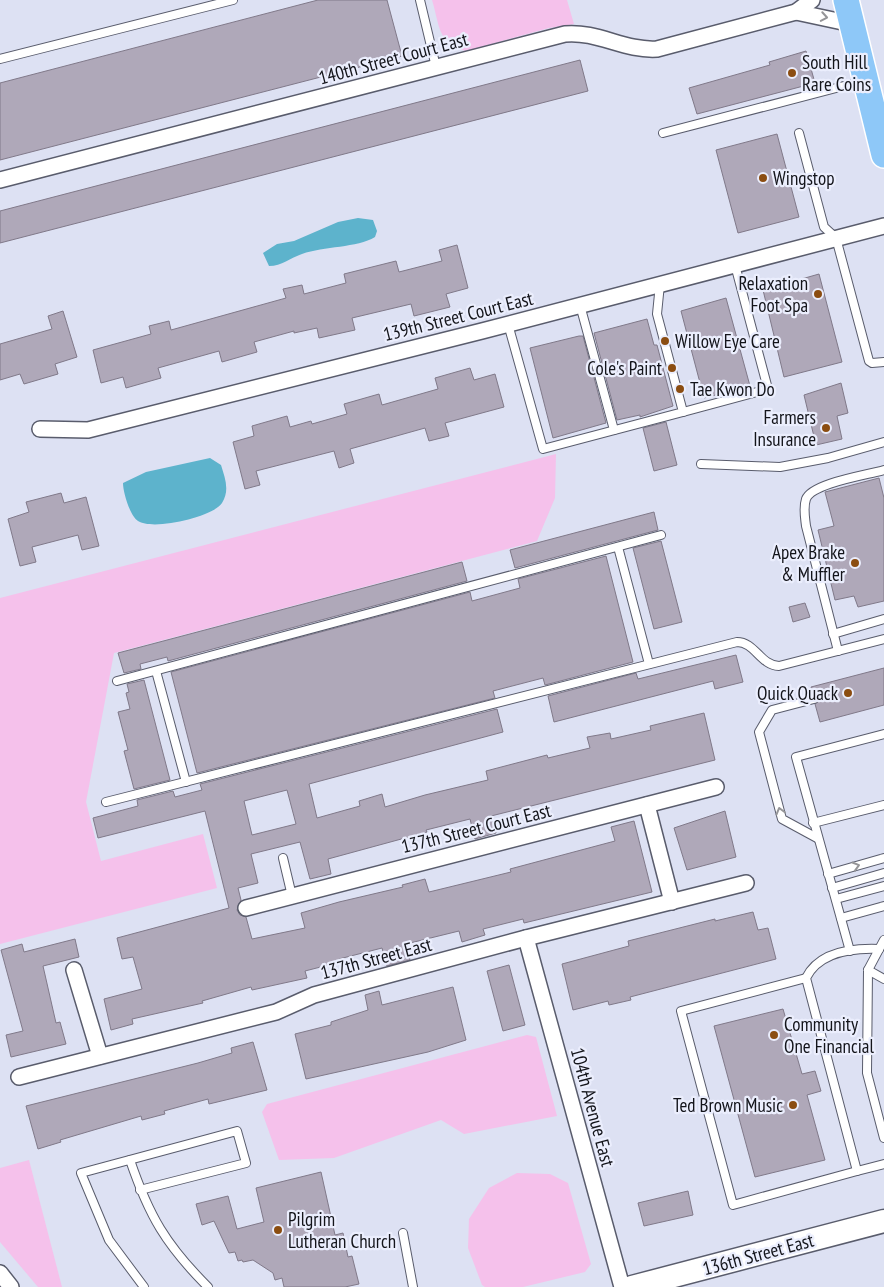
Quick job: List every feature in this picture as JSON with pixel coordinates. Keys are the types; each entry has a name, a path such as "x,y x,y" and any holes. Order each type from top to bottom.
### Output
{"main road":[{"path":"846,0 865,80 879,114 884,155"}],"street":[{"name":"140th Street Court East","path":"0,180 565,34 581,32 640,50 657,49 796,12 812,0"},
{"name":"140th Street Court East","path":"796,12 852,24"},
{"name":"139th Street Court East","path":"40,429 88,430 508,324 884,226"},
{"name":"137th Street Court East","path":"246,908 716,787"},
{"path":"647,805 672,902"},
{"name":"137th Street East","path":"19,1077 276,1012 314,996 526,938 746,883"},
{"name":"104th Avenue East","path":"526,938 622,1287"},
{"path":"74,970 100,1056"},
{"name":"136th Street East","path":"632,1287 884,1221"},
{"path":"0,1273 11,1287"}],"lane":[{"path":"0,59 233,0"},
{"path":"420,0 436,67"},
{"path":"663,133 865,80"},
{"path":"799,134 824,227 836,238 869,361 872,364 884,362"},
{"path":"508,324 543,449 768,390 736,265"},
{"path":"660,284 657,314 683,412"},
{"path":"580,305 614,430"},
{"path":"701,464 780,468 828,458 884,442"},
{"path":"838,652 806,526 804,512 806,498 815,488 884,470"},
{"path":"117,681 661,535"},
{"path":"618,547 649,664"},
{"path":"833,634 884,619"},
{"path":"106,802 737,642 749,645 763,659 774,665 785,665 884,640"},
{"path":"156,671 186,782"},
{"path":"814,699 772,710 759,732 782,819 817,838"},
{"path":"850,951 796,757 884,734"},
{"path":"813,823 884,804"},
{"path":"283,858 292,896"},
{"path":"828,874 884,858"},
{"path":"832,888 884,873"},
{"path":"836,899 884,886"},
{"path":"841,918 884,906"},
{"path":"884,940 868,970 867,1073 884,1138"},
{"path":"857,1171 806,978 811,968 830,956 859,948 879,949"},
{"path":"868,970 884,979"},
{"path":"806,978 681,1010 733,1205 884,1164"},
{"path":"140,1190 246,1163 237,1131 81,1173 108,1240 144,1287"},
{"path":"130,1160 140,1190 166,1241 208,1287"},
{"path":"403,1233 413,1287"}],"shaded area":[{"path":"432,0 567,0 574,24 549,28 466,51 450,43 441,32"},
{"path":"556,454 555,498 537,541 114,653 86,802 101,861 203,834 217,888 0,944 0,598"},
{"path":"527,1035 536,1037 557,1116 464,1134 441,1120 334,1158 279,1160 262,1112 267,1104"},
{"path":"29,1160 62,1287 38,1287 0,1242 0,1168"},
{"path":"517,1173 550,1174 568,1183 591,1264 585,1272 523,1287 485,1287 482,1285 468,1248 469,1219 489,1188"}],"water":[{"path":"358,218 373,220 377,231 375,237 359,243 311,251 274,266 269,266 263,253 277,244 294,241 338,222"},
{"path":"210,458 221,465 226,484 226,493 222,503 216,508 195,517 169,523 146,524 135,518 128,504 123,483 146,472"}],"building":[{"path":"318,0 387,0 402,56 0,160 0,83"},
{"path":"806,51 815,83 697,114 689,88 770,65 769,62"},
{"path":"580,60 588,91 0,243 0,211"},
{"path":"777,134 799,217 738,233 716,150"},
{"path":"457,245 468,288 446,294 450,307 414,316 411,304 352,318 355,330 319,338 317,328 294,333 294,331 254,342 257,352 222,362 219,351 158,368 161,378 126,388 123,377 101,383 93,350 151,334 149,326 169,321 171,330 286,298 283,289 302,285 304,294 346,283 344,274 396,261 399,272 442,261 439,250"},
{"path":"819,274 842,362 784,377 763,290"},
{"path":"726,298 750,386 704,398 681,311"},
{"path":"63,311 77,357 55,364 58,374 24,384 20,374 0,380 0,344 52,329 48,316"},
{"path":"647,319 654,345 657,345 673,406 640,417 640,415 617,420 594,333"},
{"path":"583,336 606,423 553,438 530,348"},
{"path":"470,368 474,380 495,374 504,407 445,423 449,436 429,441 425,428 350,449 354,463 339,468 334,451 256,471 260,485 245,489 233,442 254,436 252,426 287,416 290,427 311,421 312,424 347,414 344,404 379,394 382,405 438,389 435,378"},
{"name":"Farmers Insurance","path":"841,383 848,413 837,416 842,439 816,445 804,395"},
{"path":"666,422 677,465 654,471 643,428"},
{"name":"Apex Brake & Muffler","path":"879,478 884,498 884,601 858,607 854,596 835,600 818,530 834,526 825,492"},
{"path":"61,493 64,503 86,497 99,546 82,550 78,535 32,547 36,562 20,566 8,519 29,512 26,502"},
{"path":"654,512 658,530 515,568 510,550"},
{"path":"661,541 682,622 654,629 633,548"},
{"path":"606,556 633,662 545,685 543,678 493,691 495,698 197,773 171,672 470,592 472,601 520,588 518,579"},
{"path":"462,562 467,581 168,661 167,657 140,664 141,669 124,673 118,653"},
{"path":"805,603 810,617 793,622 789,607"},
{"path":"736,655 743,682 715,689 713,681 554,722 548,696 636,673 638,679"},
{"name":"Quick Quack","path":"884,668 884,705 820,722 815,704 819,701 819,697 812,694 811,687"},
{"path":"144,680 170,780 134,789 124,751 128,750 118,712 130,709 126,693 129,692 127,684"},
{"path":"497,709 503,732 309,784 317,818 360,806 359,801 382,794 385,807 488,780 486,771 547,755 548,758 590,748 587,737 610,733 611,739 651,730 650,726 704,713 715,760 491,816 496,833 475,839 470,819 426,830 427,832 328,859 331,874 310,879 300,842 251,854 258,883 238,888 241,900 237,910 240,915 246,917 252,939 305,928 301,913 339,902 403,887 402,885 425,879 429,892 511,872 510,869 615,841 611,827 634,821 652,892 524,923 523,919 483,929 485,935 462,942 459,931 406,944 410,960 387,966 382,948 339,959 340,962 305,971 307,978 252,990 251,987 202,1001 203,1003 132,1019 133,1024 111,1030 104,999 142,989 133,957 122,959 117,938 229,908 205,811 98,838 93,818 138,806 137,800 173,791 175,797 202,790 200,784","holes":["287,790 296,824 252,835 244,801"]},
{"path":"725,811 736,857 687,870 674,828"},
{"path":"753,912 758,930 768,928 776,959 630,997 631,1000 609,1005 608,1001 573,1010 562,964 629,946 628,941 715,919 715,921"},
{"path":"75,939 79,957 43,966 56,1023 60,1022 66,1044 11,1057 6,1035 23,1031 1,950 22,944 24,952"},
{"path":"509,965 525,1025 503,1031 487,971"},
{"path":"453,987 466,1040 428,1052 306,1079 295,1034 331,1025 331,1022 368,1010 365,995 379,991 382,1005"},
{"path":"783,1009 802,1074 815,1071 821,1091 807,1095 825,1160 755,1177 714,1026"},
{"path":"253,1042 267,1090 209,1104 208,1099 164,1111 165,1114 142,1120 141,1116 60,1140 61,1142 38,1149 26,1106 198,1063 232,1053 231,1048"},
{"name":"Pilgrim Lutheran Church","path":"321,1172 335,1235 343,1233 348,1257 352,1256 359,1284 345,1287 284,1287 282,1278 275,1280 273,1273 253,1260 238,1261 235,1252 229,1253 214,1221 202,1225 196,1204 228,1196 237,1229 264,1222 256,1188"},
{"path":"688,1191 693,1215 644,1226 638,1203"}],"place":[{"name":"South Hill Rare Coins","path":"792,73"},
{"name":"Wingstop","path":"763,178"},
{"name":"Relaxation Foot Spa","path":"818,294"},
{"name":"Willow Eye Care","path":"665,341"},
{"name":"Cole's Paint","path":"672,368"},
{"name":"Tae Kwon Do","path":"680,389"},
{"name":"Farmers Insurance","path":"826,428"},
{"name":"Apex Brake & Muffler","path":"855,563"},
{"name":"Quick Quack","path":"848,693"},
{"name":"Community One Financial","path":"774,1035"},
{"name":"Ted Brown Music","path":"793,1105"},
{"name":"Pilgrim Lutheran Church","path":"278,1230"}]}
